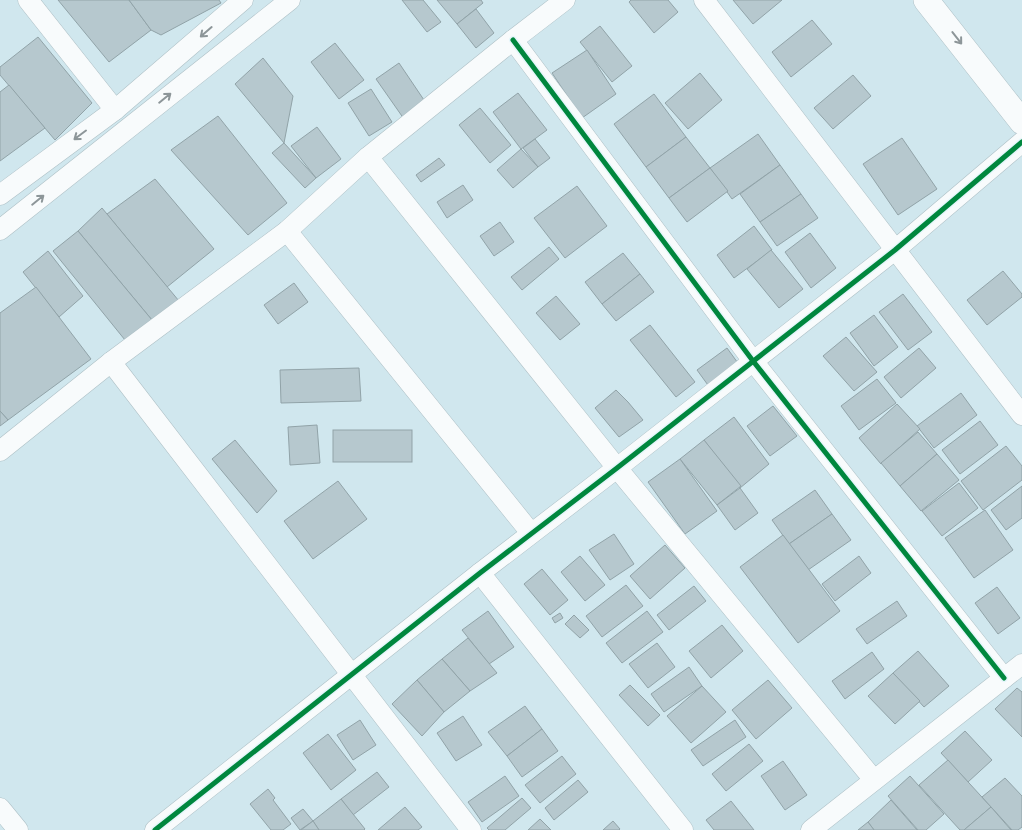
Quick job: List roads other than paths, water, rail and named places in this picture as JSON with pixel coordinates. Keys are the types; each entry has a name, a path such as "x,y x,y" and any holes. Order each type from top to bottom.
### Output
{"street":[{"path":"28,0 114,110"},
{"path":"0,195 114,110 242,0"},
{"path":"0,230 290,0"},
{"path":"0,451 111,362 287,231 368,157 565,0"},
{"path":"704,0 1022,415"},
{"path":"926,0 1022,122"},
{"path":"513,40 753,361 1004,678"},
{"path":"155,830 480,572 617,468 895,250 1022,142"},
{"path":"368,157 617,468 874,780"},
{"path":"287,231 531,533"},
{"path":"111,362 471,830"},
{"path":"480,572 684,830"},
{"path":"811,830 1022,664"},
{"path":"0,808 18,830"}]}
